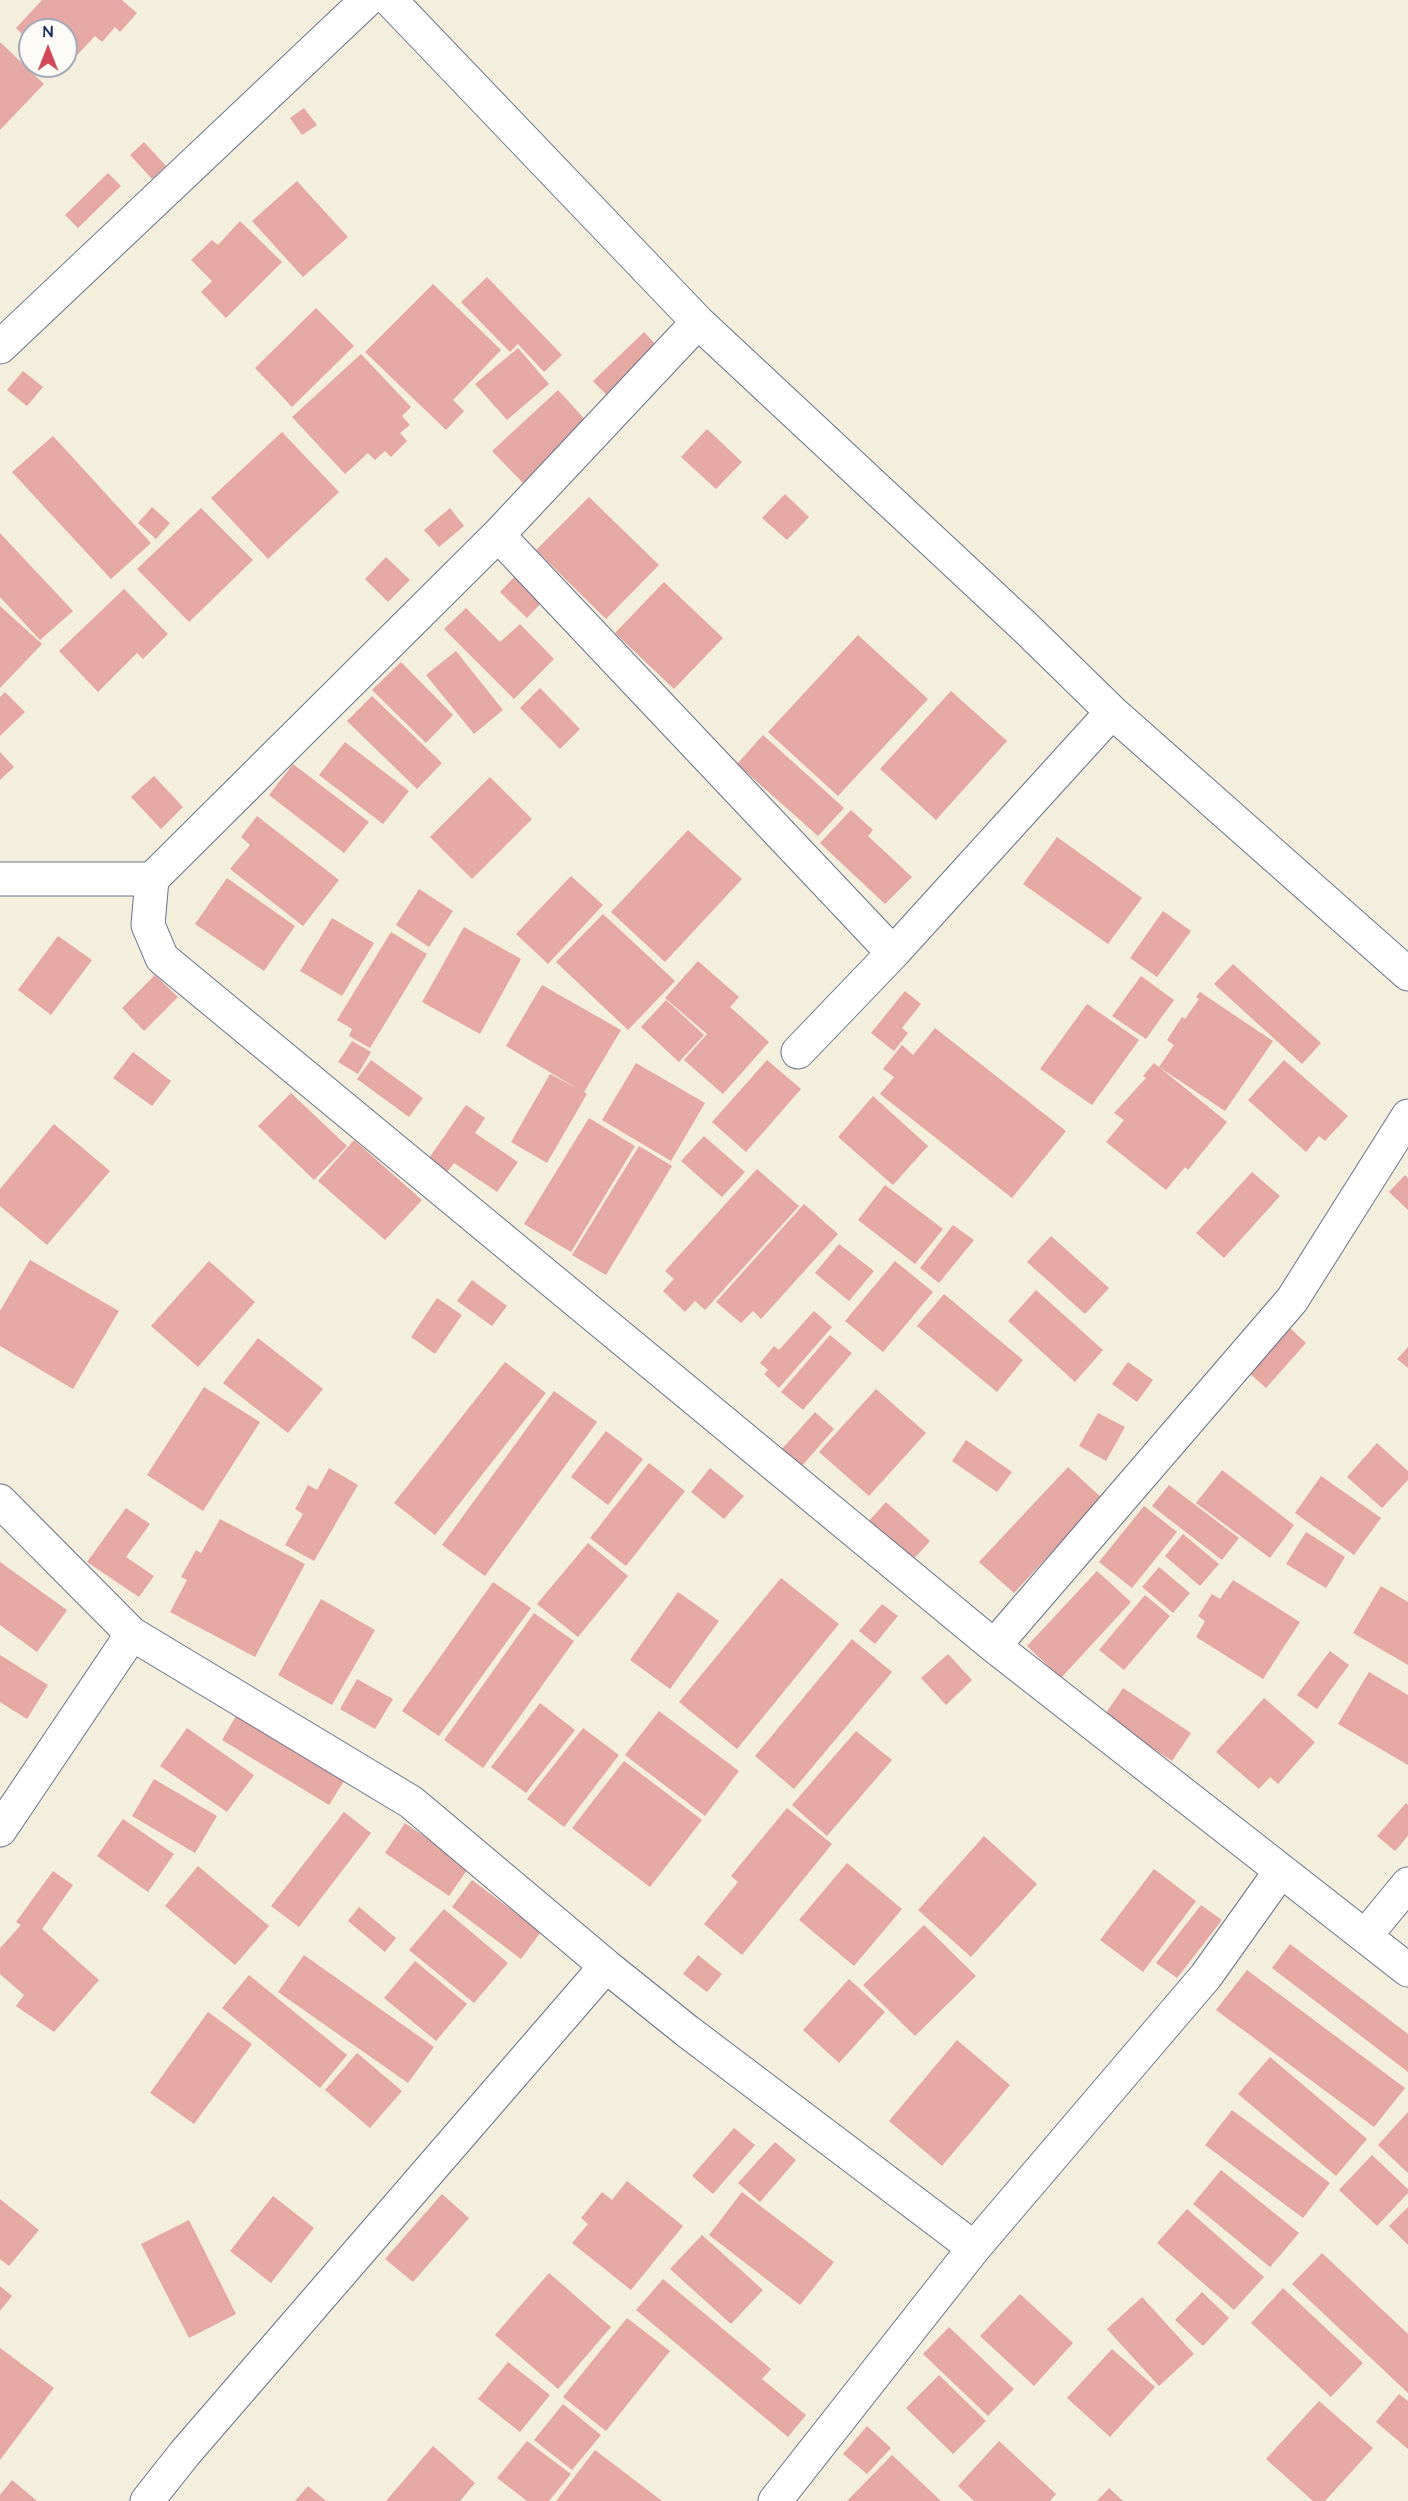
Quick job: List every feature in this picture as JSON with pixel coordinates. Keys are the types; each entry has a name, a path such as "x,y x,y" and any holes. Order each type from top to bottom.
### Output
{"street":[{"path":"0,347 367,0"},
{"path":"390,0 698,322 1026,627 1112,712 1408,974"},
{"path":"698,322 498,535 152,879 148,926 162,958 994,1646 1408,1970"},
{"path":"498,535 893,953"},
{"path":"798,1052 893,953 1112,712"},
{"path":"0,879 152,879"},
{"path":"994,1646 1292,1300 1408,1116"},
{"path":"0,1502 132,1634 411,1802 687,2031 974,2248"},
{"path":"0,1830 132,1634"},
{"path":"775,2501 974,2248 1206,1976 1280,1872"},
{"path":"1366,1935 1408,1884"},
{"path":"147,2501 185,2453 606,1966"}],"building":[{"path":"42,0 122,0 137,13 120,32 115,27 102,42 95,36 78,54 78,18 25,18"},
{"path":"0,42 18,59 18,78 38,78 44,84 0,130"},
{"path":"304,108 317,125 302,135 290,118"},
{"path":"144,142 166,166 152,179 130,155"},
{"path":"108,173 121,186 78,228 65,215"},
{"path":"297,181 348,237 303,277 252,221"},
{"path":"240,221 282,262 226,318 201,292 212,281 191,260 212,240 218,245"},
{"path":"487,277 562,355 544,372 518,344 510,352 461,302"},
{"path":"433,284 501,350 453,400 464,411 446,430 365,352"},
{"path":"316,308 354,346 292,407 255,368"},
{"path":"644,332 665,354 614,403 593,381"},
{"path":"518,348 549,384 507,420 475,384"},
{"path":"361,354 411,407 402,416 410,425 400,433 407,441 391,457 385,451 375,460 368,453 345,474 292,417"},
{"path":"23,371 43,387 27,406 7,390"},
{"path":"558,390 591,426 526,486 492,451"},
{"path":"707,429 742,462 716,489 681,457"},
{"path":"282,432 339,492 268,559 211,498"},
{"path":"53,436 151,543 111,579 12,472"},
{"path":"785,494 809,517 787,540 762,518"},
{"path":"589,497 659,565 606,619 536,550"},
{"path":"152,507 170,523 156,539 138,523"},
{"path":"201,508 253,560 189,622 137,569"},
{"path":"450,508 464,526 439,547 424,530"},
{"path":"0,533 73,611 40,640 0,597"},
{"path":"386,557 410,580 388,602 365,579"},
{"path":"516,575 543,601 527,618 500,592"},
{"path":"664,582 723,638 674,689 615,633"},
{"path":"124,589 168,634 143,659 137,653 98,692 59,651"},
{"path":"0,606 42,644 0,688"},
{"path":"466,608 500,642 520,624 554,659 514,699 444,629"},
{"path":"858,635 928,699 838,796 768,732"},
{"path":"456,651 503,710 474,734 426,675"},
{"path":"401,662 453,715 426,743 372,690"},
{"path":"540,688 580,729 560,749 520,708"},
{"path":"951,691 1007,741 936,820 880,769"},
{"path":"5,692 25,712 0,736 0,697"},
{"path":"372,696 442,763 417,789 347,721"},
{"path":"763,735 844,808 818,836 737,764"},
{"path":"345,742 409,791 383,824 319,775"},
{"path":"0,752 14,767 0,780"},
{"path":"293,764 369,822 344,853 269,795"},
{"path":"154,776 183,807 161,829 131,797"},
{"path":"490,777 532,819 472,879 430,837"},
{"path":"851,810 873,830 868,836 912,877 885,904 820,843"},
{"path":"257,816 339,880 303,926 230,869 250,845 241,837"},
{"path":"688,830 742,879 665,962 611,912"},
{"path":"1057,837 1142,898 1108,944 1023,884"},
{"path":"571,876 603,905 548,964 516,934"},
{"path":"227,878 295,926 264,971 195,924"},
{"path":"419,889 453,911 429,947 396,925"},
{"path":"1163,911 1191,931 1157,977 1130,958"},
{"path":"603,914 675,981 628,1030 556,962"},
{"path":"332,918 374,943 342,996 300,971"},
{"path":"464,927 521,959 480,1034 422,1002"},
{"path":"391,932 427,954 370,1048 349,1036 352,1029 337,1020"},
{"path":"58,936 92,960 51,1015 18,990"},
{"path":"698,961 739,997 730,1007 769,1042 723,1094 684,1060 707,1034 665,998"},
{"path":"1233,964 1321,1043 1302,1064 1214,984"},
{"path":"155,975 178,997 144,1031 122,1008"},
{"path":"1141,976 1174,1000 1146,1039 1112,1016"},
{"path":"542,985 621,1030 584,1092 587,1094 547,1163 511,1142 550,1074 578,1089 506,1046"},
{"path":"905,991 921,1004 902,1028 908,1033 894,1051 871,1033"},
{"path":"1200,992 1273,1041 1225,1111 1159,1067 1174,1045 1167,1040 1182,1017 1185,1019 1199,999 1196,997"},
{"path":"666,1000 704,1035 679,1062 641,1027"},
{"path":"1087,1004 1139,1040 1092,1105 1040,1069"},
{"path":"935,1028 1066,1131 1012,1198 880,1094 894,1077 883,1069 902,1045 913,1055"},
{"path":"352,1041 371,1052 358,1074 338,1062"},
{"path":"133,1052 171,1081 152,1106 113,1078"},
{"path":"371,1060 423,1098 409,1117 357,1079"},
{"path":"767,1060 801,1089 746,1152 712,1122"},
{"path":"1284,1060 1348,1116 1325,1141 1319,1136 1306,1152 1248,1100"},
{"path":"636,1063 705,1103 671,1161 602,1120"},
{"path":"1154,1063 1227,1122 1188,1170 1185,1167 1166,1190 1106,1142 1124,1120 1114,1113 1146,1078 1143,1076"},
{"path":"291,1093 347,1146 314,1180 258,1126"},
{"path":"873,1096 928,1146 893,1185 838,1137"},
{"path":"466,1105 485,1118 475,1133 518,1162 497,1192 454,1163 446,1174 427,1161"},
{"path":"589,1118 635,1146 571,1252 524,1224"},
{"path":"54,1124 110,1171 47,1245 0,1206 0,1189"},
{"path":"704,1136 745,1172 722,1197 681,1161"},
{"path":"354,1140 422,1200 385,1240 318,1181"},
{"path":"639,1146 672,1166 606,1275 572,1255"},
{"path":"757,1169 799,1206 705,1310 695,1301 685,1312 663,1291 674,1279 665,1271"},
{"path":"1252,1172 1280,1196 1224,1258 1196,1233"},
{"path":"1405,1175 1408,1178 1408,1210 1389,1192"},
{"path":"885,1185 943,1229 915,1264 858,1220"},
{"path":"804,1204 838,1234 761,1319 753,1311 741,1323 716,1302"},
{"path":"953,1225 974,1240 939,1283 920,1268"},
{"path":"1051,1236 1109,1288 1085,1314 1027,1262"},
{"path":"839,1244 874,1271 849,1301 815,1273"},
{"path":"30,1260 119,1311 73,1389 0,1346 0,1311"},
{"path":"209,1261 255,1302 198,1367 151,1326"},
{"path":"895,1261 933,1292 883,1352 845,1321"},
{"path":"472,1280 507,1306 492,1326 457,1301"},
{"path":"1036,1290 1103,1350 1075,1382 1008,1321"},
{"path":"944,1294 1023,1360 997,1392 917,1326"},
{"path":"437,1298 462,1315 435,1354 411,1337"},
{"path":"814,1311 832,1327 779,1388 764,1374 768,1370 760,1363 774,1346 779,1350"},
{"path":"1289,1327 1306,1343 1266,1388 1248,1372"},
{"path":"830,1335 852,1353 803,1410 781,1392"},
{"path":"258,1338 323,1389 288,1433 223,1383"},
{"path":"1408,1347 1408,1368 1397,1359"},
{"path":"505,1362 546,1393 435,1535 394,1503"},
{"path":"1128,1362 1153,1380 1137,1402 1112,1384"},
{"path":"204,1387 260,1422 203,1511 147,1475"},
{"path":"876,1389 926,1433 869,1496 819,1452"},
{"path":"554,1391 597,1422 485,1576 442,1545"},
{"path":"815,1412 834,1429 801,1467 781,1450"},
{"path":"1098,1413 1125,1427 1106,1461 1079,1446"},
{"path":"606,1431 643,1459 608,1505 571,1477"},
{"path":"966,1440 1012,1472 997,1492 952,1461"},
{"path":"1377,1443 1408,1471 1408,1480 1382,1508 1347,1477"},
{"path":"649,1463 685,1491 626,1566 590,1538"},
{"path":"1068,1467 1102,1498 1014,1593 979,1562"},
{"path":"329,1468 358,1485 314,1561 285,1545 303,1514 295,1509 308,1485 317,1490"},
{"path":"710,1468 744,1496 724,1519 691,1492"},
{"path":"1222,1470 1294,1525 1270,1558 1196,1503"},
{"path":"1321,1476 1381,1518 1354,1555 1295,1513"},
{"path":"1169,1485 1239,1538 1222,1560 1152,1506"},
{"path":"886,1502 930,1541 911,1562 867,1523"},
{"path":"1144,1506 1177,1532 1132,1588 1099,1562"},
{"path":"126,1508 150,1524 126,1557 154,1576 139,1597 87,1562"},
{"path":"220,1519 305,1564 255,1657 170,1612 187,1580 181,1577 196,1550 201,1553"},
{"path":"1306,1532 1345,1557 1326,1588 1286,1564"},
{"path":"1183,1534 1219,1564 1200,1586 1165,1556"},
{"path":"588,1543 628,1576 578,1637 537,1604"},
{"path":"0,1562 67,1610 37,1652 0,1625"},
{"path":"1159,1567 1190,1593 1173,1613 1142,1587"},
{"path":"1097,1571 1131,1602 1061,1678 1027,1646"},
{"path":"781,1578 839,1624 737,1749 679,1702"},
{"path":"1233,1580 1300,1622 1263,1679 1196,1637 1205,1621 1198,1616 1212,1594 1220,1599"},
{"path":"493,1582 531,1608 439,1736 402,1711"},
{"path":"1381,1586 1408,1602 1408,1665 1353,1633"},
{"path":"678,1592 719,1621 670,1689 630,1660"},
{"path":"1145,1595 1170,1616 1124,1670 1099,1650"},
{"path":"321,1599 375,1630 332,1705 278,1675"},
{"path":"882,1604 898,1616 875,1644 859,1631"},
{"path":"534,1613 574,1641 483,1768 444,1740"},
{"path":"852,1639 892,1672 794,1789 755,1756"},
{"path":"1330,1651 1349,1665 1317,1709 1297,1695"},
{"path":"948,1654 972,1680 946,1705 921,1678"},
{"path":"0,1655 48,1685 27,1719 0,1702"},
{"path":"1369,1672 1408,1695 1408,1765 1338,1724"},
{"path":"357,1679 393,1699 375,1729 340,1709"},
{"path":"1123,1688 1191,1733 1172,1761 1104,1716"},
{"path":"1264,1698 1315,1742 1278,1784 1270,1777 1259,1789 1216,1752"},
{"path":"540,1703 575,1730 526,1793 491,1767"},
{"path":"659,1711 739,1771 705,1816 625,1755"},
{"path":"236,1716 344,1781 329,1805 222,1740"},
{"path":"187,1728 254,1775 227,1812 160,1766"},
{"path":"583,1728 619,1755 564,1827 527,1799"},
{"path":"856,1731 892,1760 827,1836 792,1805"},
{"path":"624,1761 702,1820 650,1887 572,1828"},
{"path":"154,1779 217,1816 195,1853 132,1816"},
{"path":"1406,1803 1408,1805 1408,1836 1395,1851 1377,1836"},
{"path":"787,1808 832,1844 742,1955 704,1924 738,1882 731,1876"},
{"path":"344,1812 371,1833 299,1927 271,1906"},
{"path":"123,1819 174,1854 148,1892 97,1856"},
{"path":"405,1823 469,1867 449,1896 385,1853"},
{"path":"984,1836 1037,1884 971,1957 918,1910"},
{"path":"847,1863 902,1909 854,1966 799,1920"},
{"path":"198,1866 269,1926 235,1965 165,1906"},
{"path":"1154,1869 1196,1901 1143,1972 1100,1940"},
{"path":"53,1871 73,1885 42,1929 99,1980 54,2032 16,2006 24,1995 0,1974 0,1948 21,1925 16,1922"},
{"path":"472,1880 541,1932 521,1959 452,1907"},
{"path":"1201,1905 1222,1920 1177,1978 1156,1963"},
{"path":"359,1907 396,1938 385,1952 348,1921"},
{"path":"444,1909 508,1963 474,2003 409,1950"},
{"path":"924,1925 976,1976 915,2036 863,1985"},
{"path":"1290,1944 1408,2034 1408,2072 1272,1968"},
{"path":"304,1955 434,2047 408,2083 278,1992"},
{"path":"698,1955 722,1974 707,1992 683,1974"},
{"path":"415,1961 467,2004 436,2041 384,1998"},
{"path":"1247,1970 1405,2088 1374,2127 1216,2010"},
{"path":"249,1975 347,2055 320,2088 222,2008"},
{"path":"849,1979 885,2012 839,2063 803,2030"},
{"path":"208,2012 252,2044 194,2124 150,2093"},
{"path":"957,2040 1010,2085 942,2166 889,2121"},
{"path":"357,2053 402,2091 370,2128 325,2090"},
{"path":"1270,2057 1367,2139 1336,2176 1238,2094"},
{"path":"1232,2110 1330,2183 1303,2218 1205,2145"},
{"path":"1408,2112 1408,2173 1378,2145"},
{"path":"734,2128 755,2145 713,2194 692,2176"},
{"path":"775,2142 796,2160 760,2202 738,2183"},
{"path":"1372,2155 1408,2189 1408,2193 1377,2226 1339,2190"},
{"path":"1221,2170 1299,2233 1270,2267 1193,2204"},
{"path":"627,2181 683,2226 631,2290 572,2243 588,2224 581,2218 602,2192 612,2200"},
{"path":"742,2192 834,2262 800,2305 709,2235"},
{"path":"442,2194 469,2218 413,2282 385,2259"},
{"path":"273,2196 314,2228 271,2283 230,2251"},
{"path":"0,2199 39,2230 9,2266 0,2259"},
{"path":"1408,2207 1408,2245 1389,2226"},
{"path":"1187,2209 1264,2277 1234,2310 1157,2243"},
{"path":"189,2220 236,2314 189,2338 141,2244"},
{"path":"702,2235 763,2290 731,2324 670,2269"},
{"path":"1322,2253 1408,2334 1408,2393 1292,2284"},
{"path":"549,2273 611,2327 558,2389 495,2335"},
{"path":"663,2279 771,2369 762,2379 806,2415 788,2437 636,2310"},
{"path":"0,2286 12,2296 0,2311"},
{"path":"1283,2288 1363,2363 1331,2397 1251,2323"},
{"path":"1202,2292 1229,2318 1203,2346 1175,2320"},
{"path":"1020,2294 1073,2343 1034,2386 980,2336"},
{"path":"1142,2297 1194,2354 1159,2386 1107,2329"},
{"path":"627,2318 670,2351 606,2431 563,2397"},
{"path":"949,2327 1014,2389 988,2416 923,2354"},
{"path":"0,2348 54,2388 0,2460"},
{"path":"1112,2349 1155,2387 1110,2437 1067,2398"},
{"path":"508,2362 550,2395 520,2432 478,2399"},
{"path":"939,2375 986,2421 953,2454 906,2408"},
{"path":"1399,2394 1408,2401 1408,2449 1376,2422"},
{"path":"1319,2401 1373,2448 1325,2501 1313,2501 1266,2459"},
{"path":"563,2404 601,2435 572,2470 534,2440"},
{"path":"867,2426 891,2448 867,2474 843,2454"},
{"path":"527,2441 571,2474 549,2501 527,2501 497,2478"},
{"path":"999,2441 1056,2494 1050,2501 974,2501 958,2486"},
{"path":"433,2446 475,2483 460,2501 386,2501"},
{"path":"595,2450 662,2501 556,2501"},
{"path":"892,2455 941,2501 847,2501"},
{"path":"12,2480 37,2501 0,2501 0,2495"},
{"path":"308,2486 326,2501 295,2501"},
{"path":"1109,2488 1123,2501 1097,2501"}]}
